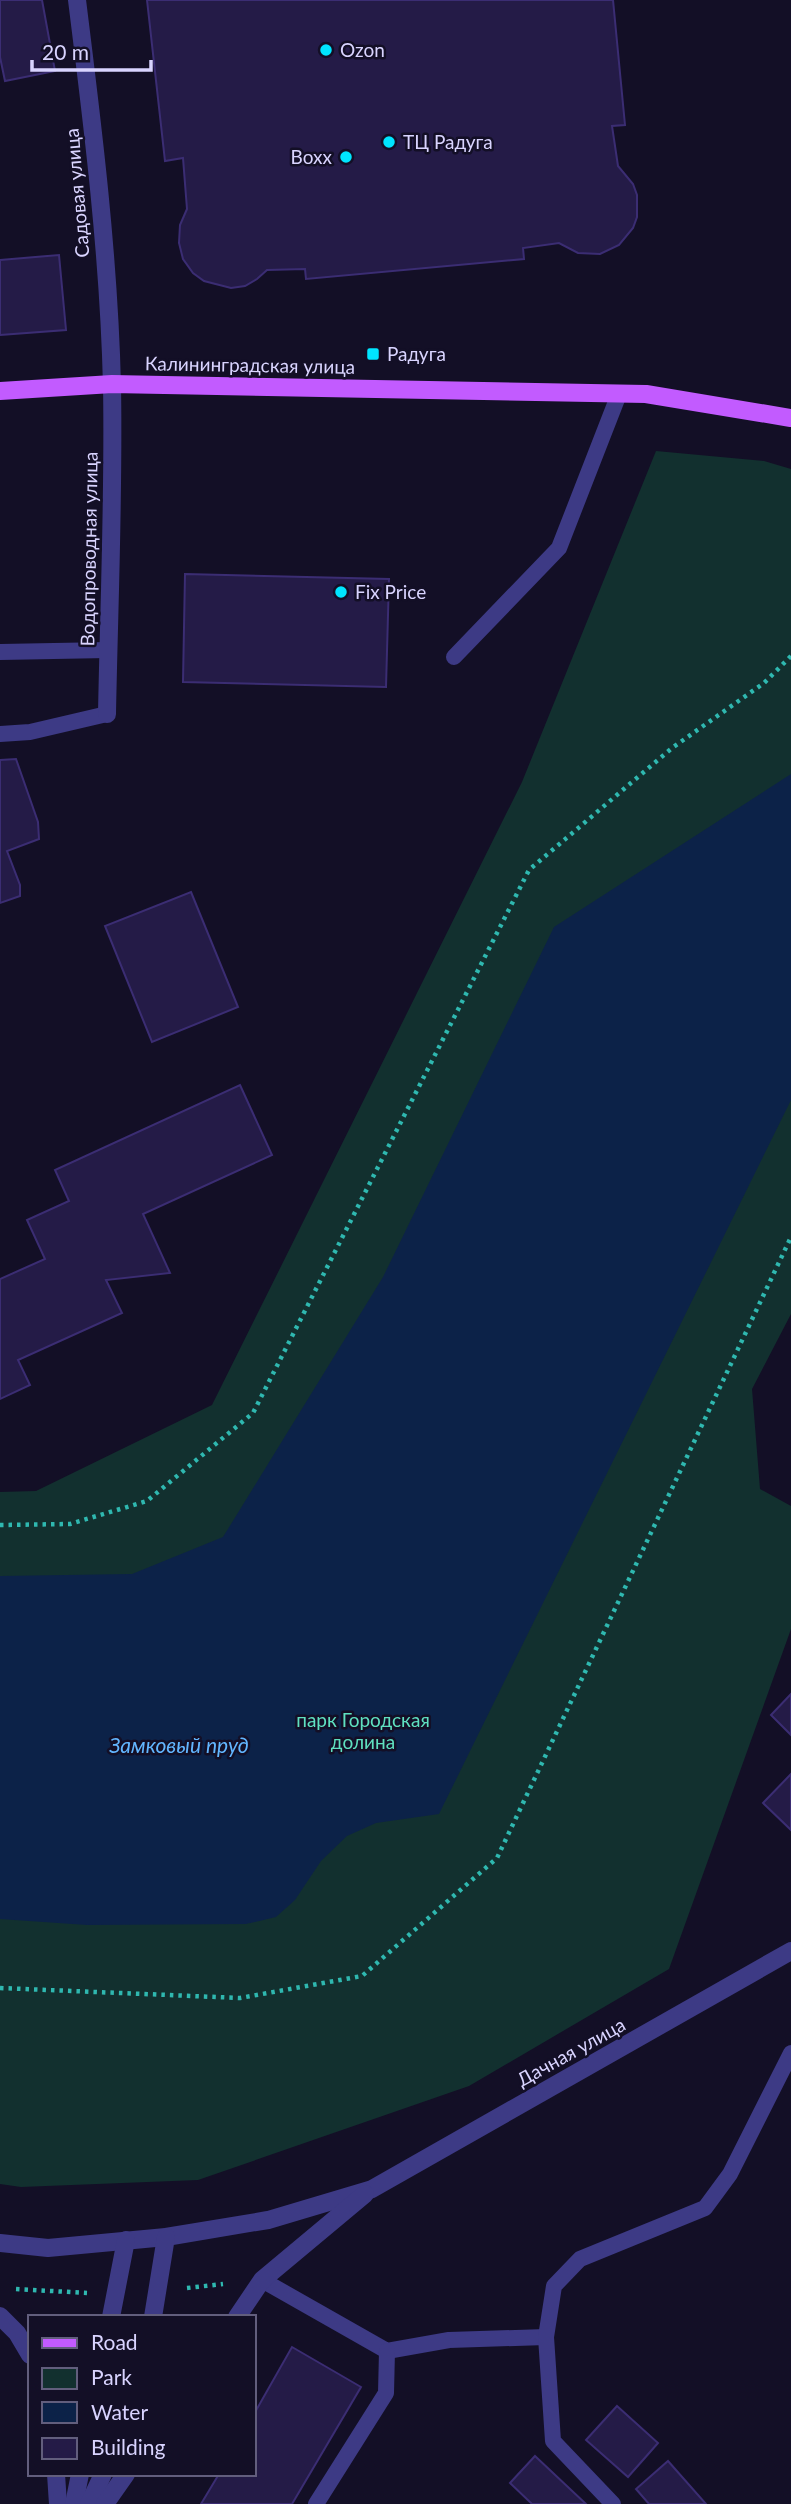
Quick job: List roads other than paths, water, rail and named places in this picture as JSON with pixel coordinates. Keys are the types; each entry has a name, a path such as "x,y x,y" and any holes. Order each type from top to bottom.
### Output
{"main road":[{"name":"Калининградская улица","path":"0,391 112,384 646,394 791,418"}],"street":[{"name":"Садовая улица","path":"77,0 98,172 112,384"},
{"name":"Водопроводная улица","path":"107,715 112,384"},
{"name":"Дачная улица","path":"238,2315 262,2280 372,2189 791,1951"},
{"name":"Дачная улица","path":"0,2243 48,2248 166,2237 268,2220 372,2189"},
{"path":"153,2315 166,2237"},
{"path":"111,2315 126,2240"},
{"path":"0,2316 18,2333 28,2351"},
{"path":"56,2476 58,2504"},
{"path":"74,2504 80,2476"},
{"path":"89,2504 102,2476"},
{"path":"105,2504 125,2476"}],"lane":[{"path":"454,657 559,548 619,394"},
{"path":"0,652 108,650"},
{"path":"0,734 30,732 107,715"},
{"path":"613,2504 553,2441 546,2337 554,2286 580,2259 705,2208 730,2174 791,2053"},
{"path":"262,2280 387,2351 449,2340 546,2337"},
{"path":"316,2504 386,2393 387,2351"}],"water":[{"name":"Замковый пруд","path":"791,774 791,1100 439,1814 376,1823 347,1836 321,1861 295,1900 276,1917 246,1924 87,1925 0,1919 0,1576 132,1574 223,1537 383,1277 554,927"}],"place":[{"name":"Ozon","path":"326,50"},
{"name":"ТЦ Радуга","path":"389,142"},
{"name":"Boxx","path":"346,157"},
{"name":"Радуга","path":"373,354"},
{"name":"Fix Price","path":"341,592"}],"park label":[{"name":"парк Городская долина","path":"363,1731"}]}
